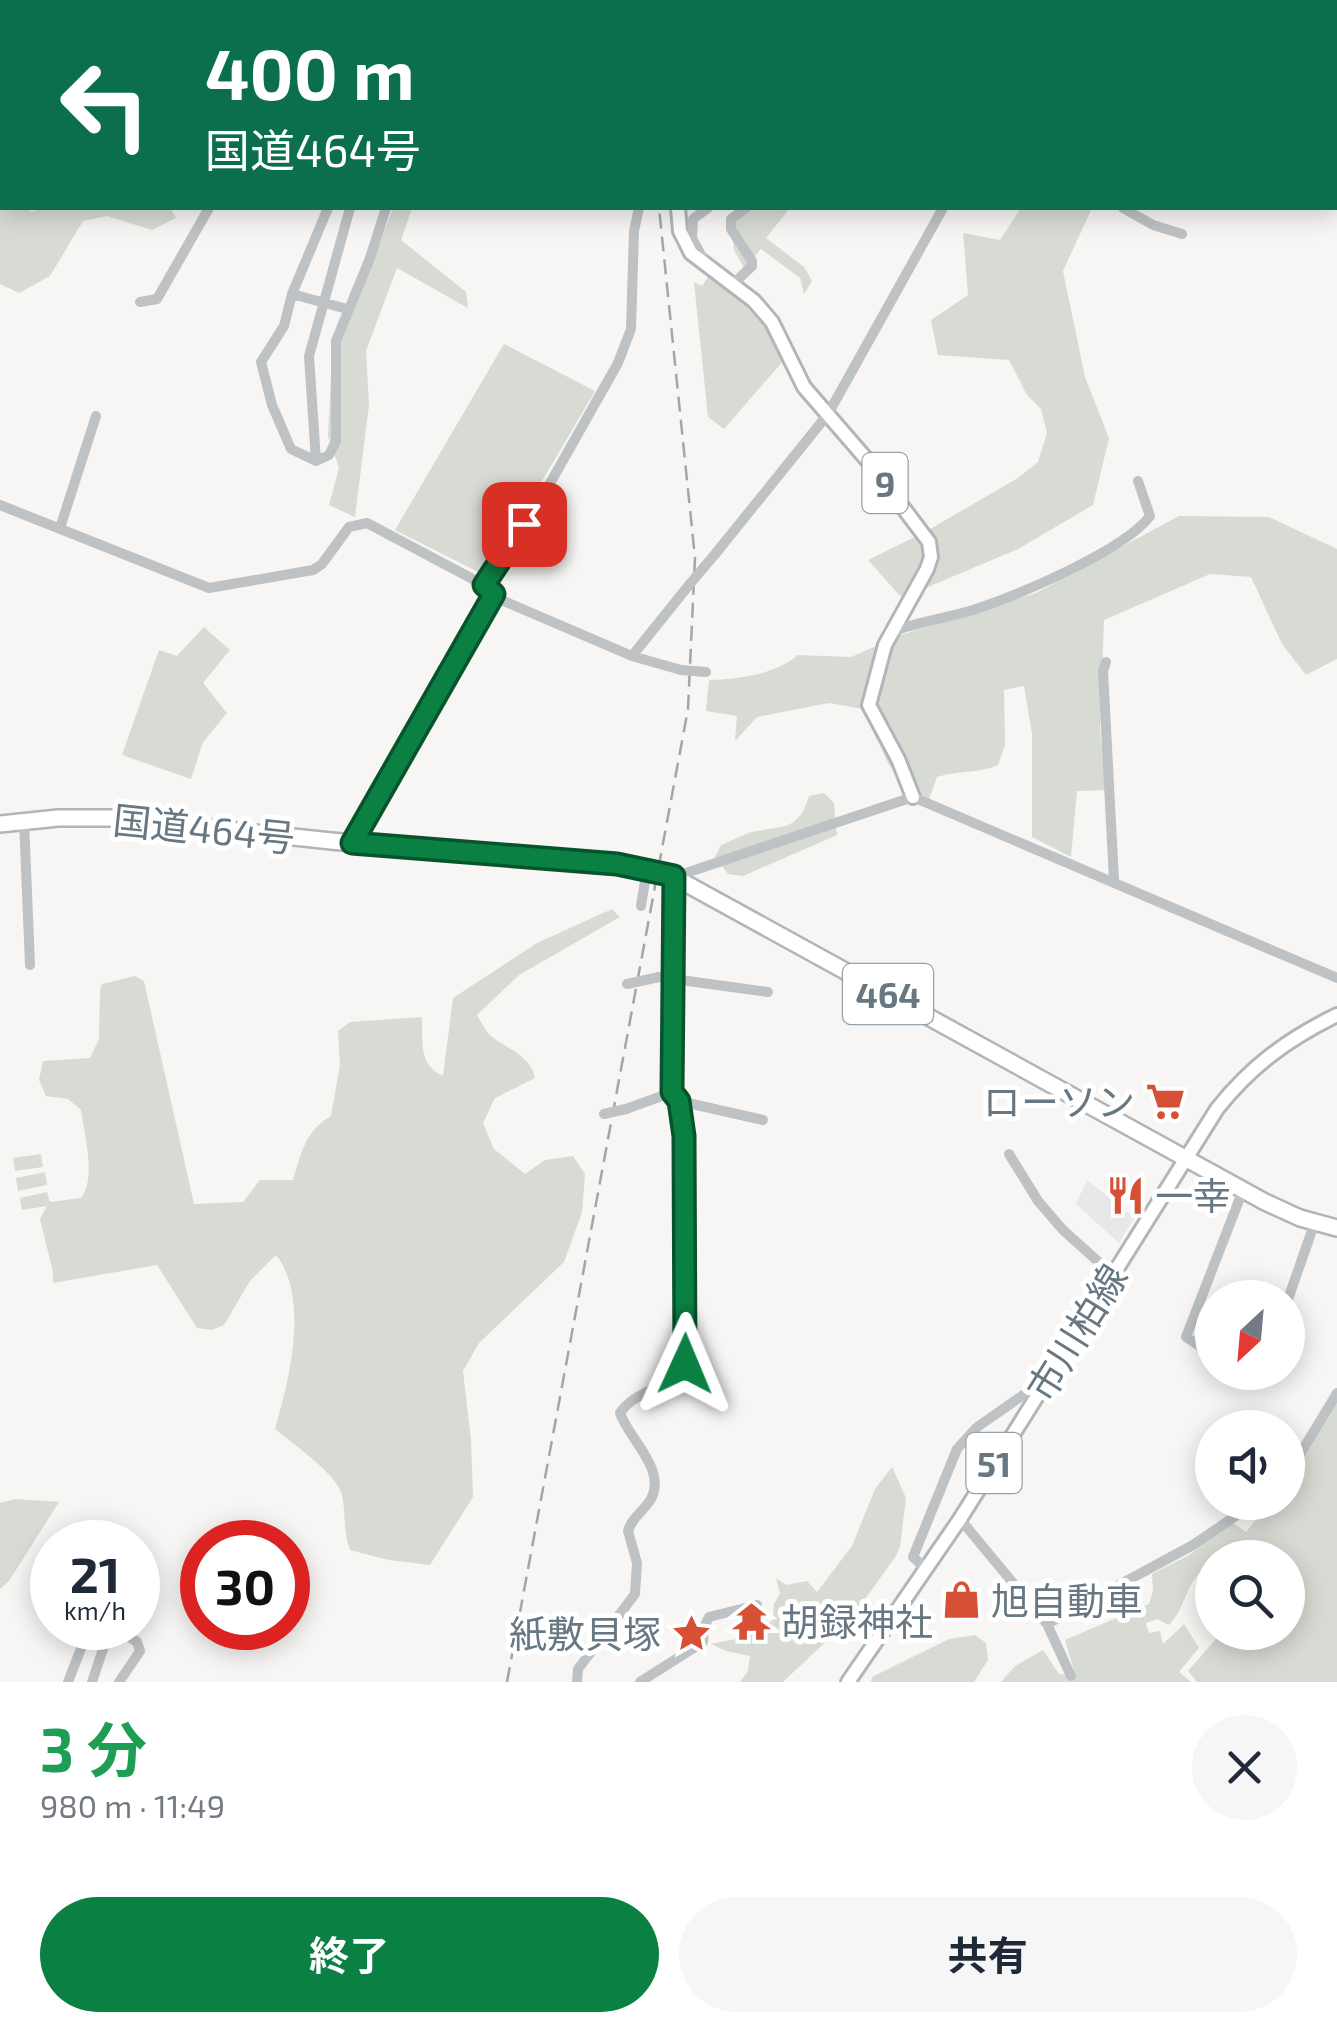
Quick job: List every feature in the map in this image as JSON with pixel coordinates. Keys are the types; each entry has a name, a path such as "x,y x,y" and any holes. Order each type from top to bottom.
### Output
{"highway":[{"name":"国道464号","path":"0,824 117,818 647,868"},
{"name":"464","path":"647,868 674,876 1285,1212 1337,1228"}],"main road":[{"name":"9","path":"678,210 685,243 695,258 754,300 772,322 804,388 929,542 931,557 927,569 891,632 868,704 898,759 913,797"},
{"name":"市川柏線","path":"848,1682 960,1519 1218,1109 1256,1065 1298,1036 1337,1016"}],"street":[{"path":"140,302 156,299 207,210"},
{"path":"316,461 291,449 261,362 284,326 292,294 327,210"},
{"path":"316,461 309,356 349,210"},
{"path":"316,461 329,455 336,441 336,341 385,210"},
{"path":"484,585 544,494 618,363 631,329 634,231 639,210"},
{"path":"734,283 752,266 732,229 731,219 743,210"},
{"path":"632,656 828,414 942,210"},
{"path":"1127,210 1153,225 1182,234"},
{"path":"693,213 692,238 706,264"},
{"path":"292,294 348,309"},
{"path":"60,528 96,416"},
{"path":"891,632 978,608 1108,549 1150,516 1138,481"},
{"path":"0,505 186,581 220,588 318,567 349,527 361,522 551,623 632,656 681,670 706,672"},
{"path":"352,843 494,594"},
{"path":"1106,662 1102,671 1114,880"},
{"path":"578,1682 578,1670 635,1594 638,1563 628,1531 650,1501 654,1486 650,1466 620,1412 632,1400 678,1374 687,1353 686,1184 676,1096 672,978 674,876 913,797 1337,978"},
{"path":"24,821 30,965"},
{"path":"641,906 647,868"},
{"path":"627,984 659,977 768,992"},
{"path":"604,1114 676,1096 764,1120"},
{"path":"1009,1154 1038,1201 1063,1230 1112,1274"},
{"path":"1208,1280 1243,1190"},
{"path":"1294,1280 1314,1222"},
{"path":"1195,1315 1186,1338 1195,1344"},
{"path":"926,1570 914,1560 956,1449 976,1428 1050,1375"},
{"path":"1305,1446 1337,1393"},
{"path":"982,1483 993,1490 1014,1459"},
{"path":"960,1519 1047,1624 1071,1676"},
{"path":"1047,1624 1229,1520"},
{"path":"919,1542 931,1549"},
{"path":"640,1682 703,1642 709,1617 757,1605"},
{"path":"116,1628 136,1642 140,1651 116,1682 93,1681 108,1634 116,1628"},
{"path":"68,1682 80,1650"}],"shaded area":[{"path":"0,210 171,210 176,218 152,230 107,216 83,221 50,276 19,293 0,284"},
{"path":"392,210 411,210 401,240 466,292 468,308 397,268 366,351 369,405 355,517 329,505 339,468 328,436 333,335 353,313"},
{"path":"748,210 788,210 766,238 804,267 812,281 804,294 800,278 761,249 744,268 734,250 731,221"},
{"path":"1020,210 1091,210 1063,271 1085,377 1109,438 1093,505 1018,549 902,598 868,560 1018,478 1038,462 1047,433 1041,409 1027,395 1009,360 938,355 931,320 968,295 963,233 1000,240"},
{"path":"708,277 754,312 784,360 724,429 708,417 694,282 702,286"},
{"path":"504,344 595,391 482,574 395,530"},
{"path":"1179,516 1269,517 1337,549 1337,659 1306,675 1282,644 1251,577 1210,574 1104,620 1100,729 1106,790 1077,791 1071,857 1032,837 1032,734 1024,686 1004,690 1005,745 998,765 937,777 929,799 920,794 905,794 863,709 829,703 757,717 735,741 737,716 706,711 709,680 767,671 798,655 851,657 904,634 1036,593"},
{"path":"204,627 230,650 203,683 227,713 203,742 191,779 122,755 159,650 177,656"},
{"path":"824,793 834,803 837,835 743,876 728,874 715,857 721,845 752,832 794,822 809,796"},
{"path":"612,909 620,917 519,975 477,1015 492,1037 524,1059 535,1078 495,1098 483,1123 494,1149 525,1174 545,1160 573,1156 585,1174 582,1212 564,1262 479,1343 463,1371 473,1497 430,1565 350,1550 338,1487 275,1429 294,1340 292,1294 276,1255 250,1281 224,1325 212,1330 197,1328 157,1265 53,1283 40,1219 47,1206 22,1210 20,1198 47,1192 50,1202 81,1198 89,1168 81,1110 68,1099 46,1096 39,1080 43,1061 90,1058 99,1039 102,984 135,976 144,981 194,1204 243,1202 260,1180 293,1180 310,1135 331,1116 340,1065 338,1031 350,1022 422,1017 426,1059 443,1076 453,998 537,943"},
{"path":"41,1154 43,1167 15,1171 13,1158"},
{"path":"45,1172 47,1185 18,1191 16,1178"},
{"path":"1087,1180 1134,1218 1119,1243 1076,1204"},
{"path":"1337,1400 1337,1682 1197,1682 1188,1671 1206,1650 1305,1650 1305,1540 1209,1540 1232,1522 1246,1532 1256,1520 1305,1520 1305,1452"},
{"path":"892,1467 906,1498 896,1556 852,1617 783,1682 740,1682 748,1671 750,1656 711,1644 746,1637 773,1620 774,1604 780,1593 776,1578 786,1585 807,1581 817,1592 852,1546 875,1489"},
{"path":"15,1499 59,1502 48,1520 30,1520 30,1548 0,1589 0,1503"},
{"path":"1195,1550 1195,1579 1177,1615 1169,1625 1157,1619 1146,1623 1149,1633 1160,1631 1163,1644 1184,1624 1197,1650 1179,1672 1191,1682 1001,1682 1015,1666 1043,1650 1059,1674 1076,1677 1065,1640 1149,1604 1152,1574"},
{"path":"975,1635 986,1643 988,1660 974,1682 871,1682 872,1677 949,1639"}],"railway":[{"path":"507,1682 688,709 695,558 659,210"}],"place":[{"name":"ローソン","path":"1165,1101"},
{"name":"一幸","path":"1125,1195"},
{"name":"旭自動車","path":"961,1600"},
{"name":"胡録神社","path":"751,1621"},
{"name":"紙敷貝塚","path":"691,1633"}],"route":[{"path":"524,524 484,585 494,594 352,843 617,864 674,876 672,1092 679,1101 684,1136 685,1364"}]}
